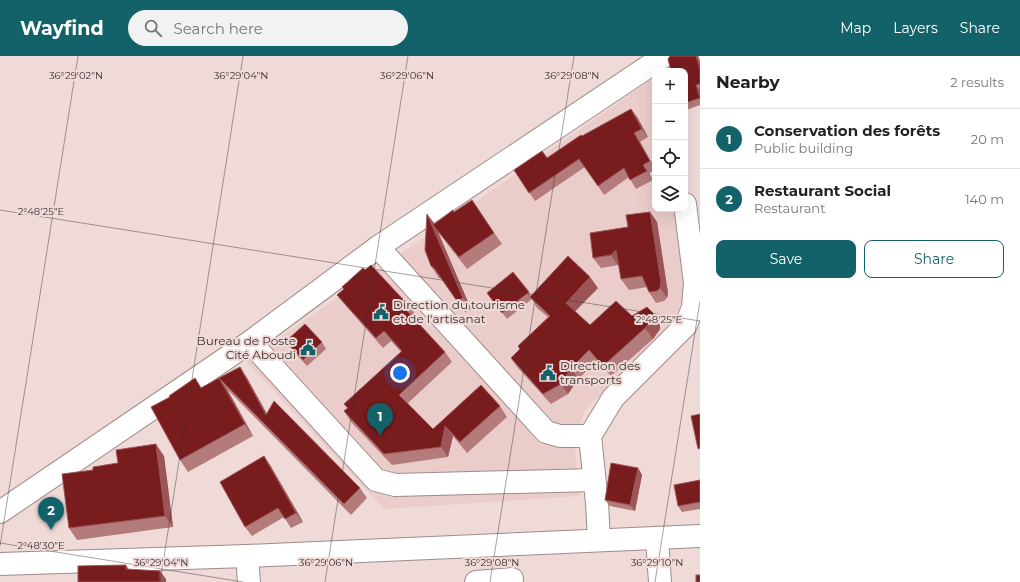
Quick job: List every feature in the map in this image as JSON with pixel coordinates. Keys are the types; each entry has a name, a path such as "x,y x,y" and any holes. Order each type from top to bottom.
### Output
{"street":[{"path":"0,512 250,342 378,247 665,56 667,68"},
{"path":"599,540 590,436 613,398 686,325 693,307 695,284 686,212"},
{"path":"378,247 546,432 560,436 590,436"},
{"path":"250,342 376,480 395,485 594,480"},
{"path":"0,564 247,556 700,536"},
{"path":"657,539 660,582"},
{"path":"247,556 249,582"},
{"path":"476,582 512,579"}],"shaded area":[{"path":"652,79 652,212 674,212 686,289 672,326 584,411 575,451 581,496 384,509 246,361"}],"building":[{"path":"670,56 696,56 700,69 700,84 696,85 700,98 688,102 688,68 670,68 668,59"},
{"path":"631,109 642,129 634,133 650,161 643,165 647,171 630,180 624,168 598,186 579,159 529,193 514,170 542,151 547,158 581,135 582,136"},
{"path":"472,200 494,233 459,257 433,225 453,210 454,212"},
{"path":"650,212 661,282 660,288 657,291 649,292 642,276 621,279 616,250 611,255 593,258 590,233 628,227 626,215"},
{"path":"427,214 463,298 457,301 434,268 431,266 425,250"},
{"path":"568,256 590,277 566,303 590,325 616,301 632,316 647,307 653,313 653,319 603,366 589,350 571,368 561,384 543,394 511,358 520,349 518,346 550,316 530,297"},
{"path":"371,265 411,308 407,311 445,352 399,395 433,429 481,385 500,406 460,442 445,426 441,447 384,454 344,411 348,408 344,404 402,351 384,331 376,338 337,295 344,289 342,287 363,268 365,270"},
{"path":"513,272 529,292 502,313 487,293"},
{"name":"Bureau de Poste Cité Aboudi","path":"305,324 322,342 303,360 286,341"},
{"path":"240,367 266,415 274,401 360,488 344,504 219,378"},
{"path":"195,378 201,388 219,378 245,424 180,460 151,407 170,397 169,396"},
{"path":"700,414 700,448 698,449 691,416"},
{"path":"156,444 165,516 69,528 62,474 93,470 93,467 118,463 116,450"},
{"path":"264,456 296,513 285,519 278,508 245,527 220,482"},
{"path":"611,463 638,468 630,505 605,500"},
{"path":"700,480 700,502 678,506 674,485"},
{"path":"126,565 126,569 160,571 160,582 78,582 78,566"},
{"path":"696,575 700,575 700,582 696,582"}],"place":[{"name":"Direction du tourisme et de l'artisanat","path":"381,312"},
{"name":"Bureau de Poste Cité Aboudi","path":"308,348"},
{"name":"Direction des transports","path":"548,373"},
{"name":"Conservation des forêts","path":"380,436"},
{"name":"Restaurant Social","path":"51,530"}]}
